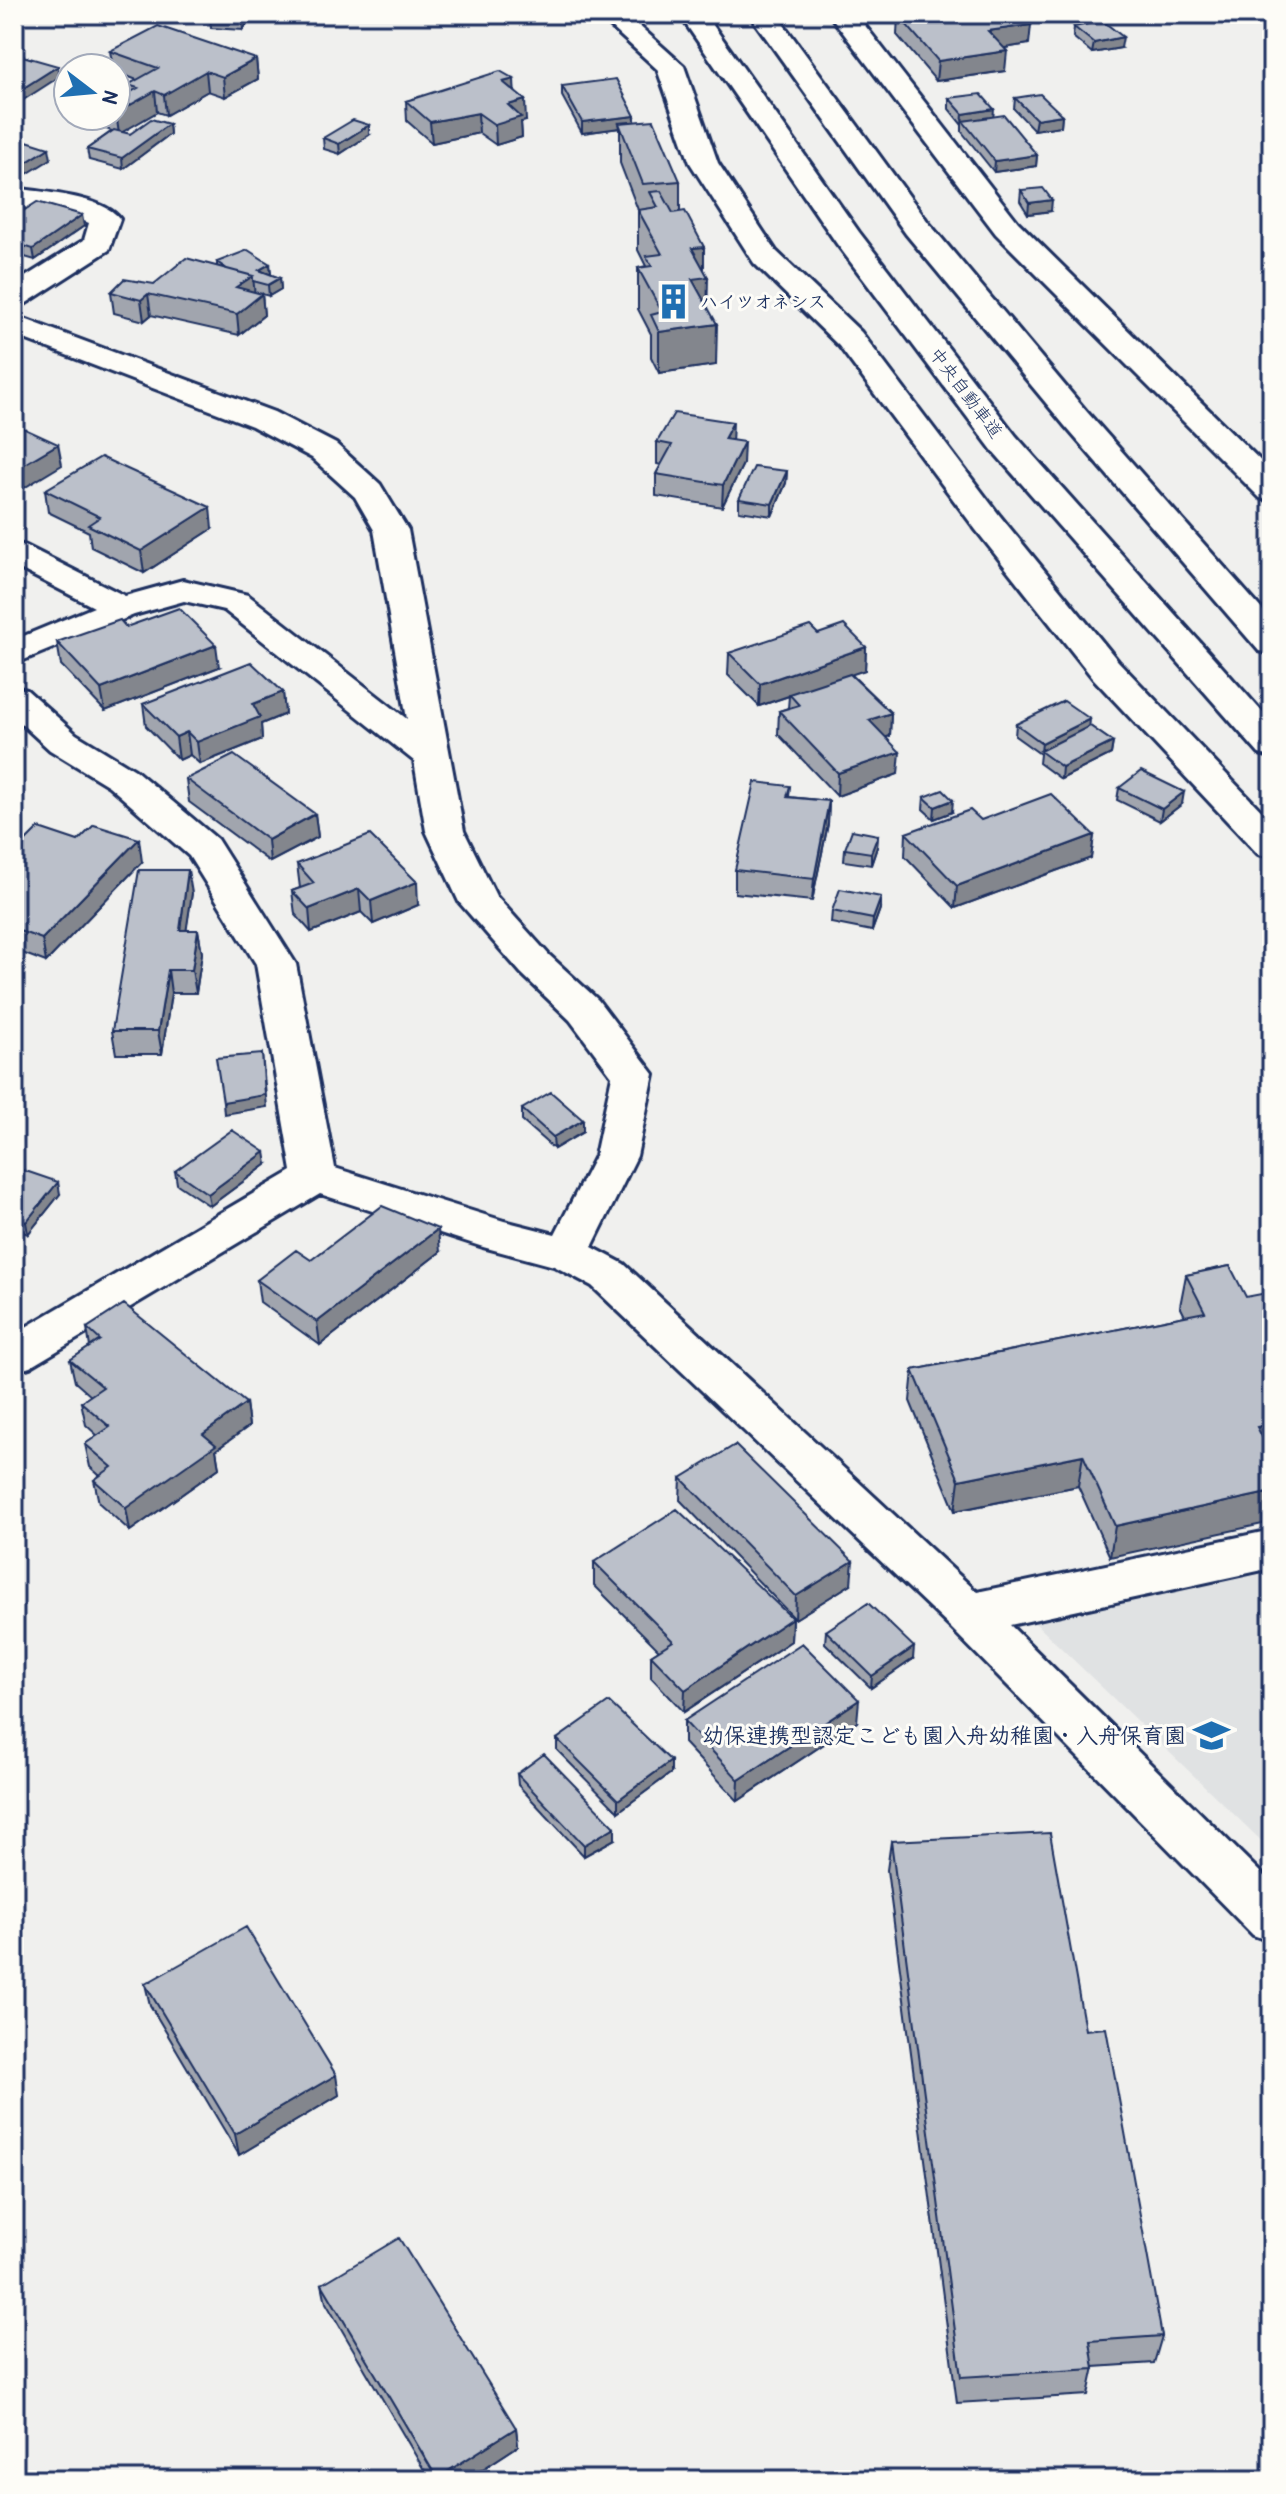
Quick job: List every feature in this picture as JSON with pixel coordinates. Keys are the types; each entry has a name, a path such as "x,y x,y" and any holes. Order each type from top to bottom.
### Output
{"main road":[{"path":"610,14 670,66 704,163 765,257 850,339 988,523 1105,669 1272,845"},
{"name":"中央自動車道","path":"692,14 848,238 1004,443 1272,746"},
{"path":"762,14 917,228 1087,431 1272,643"},
{"path":"842,14 1007,228 1272,491"},
{"path":"14,197 70,205 105,219 98,244 14,297"},
{"path":"14,324 263,419 324,451 368,491 391,530 445,831 479,902 535,964 584,1010 633,1074 616,1156 567,1253"},
{"path":"14,553 122,608"},
{"path":"14,653 122,608 183,590 236,602 433,758"},
{"path":"14,698 63,742 122,778 203,848 212,861 276,964 315,1177"},
{"path":"14,1355 315,1177 499,1236 567,1253 608,1275 968,1614 1272,1919"},
{"path":"968,1614 1272,1549"}],"path":[{"path":"1044,14 1067,18 1109,14"},
{"path":"1252,14 1272,20"}],"shaded area":[{"name":"幼保連携型認定こども園入舟幼稚園・入舟保育園","path":"1272,1572 1272,1851 1032,1620"}],"building":[{"path":"212,14 246,14 242,20 210,17"},
{"path":"1022,14 1031,25 988,31 1007,51 938,61 898,15"},
{"path":"1103,21 1123,37 1094,43 1074,27"},
{"path":"158,26 256,59 223,77 206,71 164,95 155,91 132,104 132,91 138,88 132,86 132,83 158,68 132,59 132,52 110,51"},
{"path":"19,55 52,64 52,70 14,94 14,59"},
{"path":"500,71 514,79 503,82 525,100 508,105 521,117 495,125 478,113 430,122 406,101"},
{"path":"616,79 635,116 582,122 562,86"},
{"path":"981,94 994,109 963,114 949,98"},
{"path":"1040,94 1062,115 1036,119 1015,98"},
{"path":"1004,115 1037,155 995,161 963,121"},
{"path":"151,119 169,124 122,158 87,149 111,132 130,134"},
{"path":"353,120 369,125 339,144 323,138"},
{"path":"654,120 680,181 643,184 619,123"},
{"path":"14,137 49,148 14,170"},
{"path":"1043,188 1052,200 1029,203 1021,190"},
{"path":"661,191 673,213 685,211 704,247 692,248 708,277 692,279 717,324 659,332 651,315 662,312 638,268 652,266 646,256 662,254 638,210 658,207 650,192"},
{"path":"37,202 82,215 33,249 14,243 14,217"},
{"path":"248,250 270,264 259,270 280,278 268,285 253,281 253,276 227,269 217,262"},
{"path":"186,258 253,276 236,287 262,294 237,314 148,294 141,300 111,292 124,279 154,284"},
{"path":"674,413 733,422 724,439 744,442 723,485 656,474 672,445 657,442"},
{"path":"14,424 58,444 14,470"},
{"path":"101,457 210,507 141,551 88,525 100,517 45,490"},
{"path":"754,467 787,471 772,504 739,499"},
{"path":"179,608 216,645 101,689 57,642 120,620 126,627"},
{"path":"844,625 866,647 760,684 729,653 810,626 818,634"},
{"path":"251,662 283,692 253,704 260,717 197,742 187,732 176,737 143,704"},
{"path":"850,674 891,713 869,720 900,752 838,773 779,711 799,705 789,694"},
{"path":"1064,701 1090,719 1042,743 1016,724"},
{"path":"1090,726 1113,742 1062,767 1040,751"},
{"path":"234,755 315,814 268,840 186,779"},
{"path":"1141,771 1184,792 1162,809 1119,788"},
{"path":"755,782 790,786 787,797 829,801 814,879 735,870"},
{"path":"943,790 953,800 935,807 924,797"},
{"path":"1051,794 1094,835 957,886 906,833 970,810 981,820"},
{"path":"94,825 139,839 42,939 14,929 14,853 39,828 78,841"},
{"path":"852,830 878,835 871,853 845,849"},
{"path":"370,835 417,882 371,901 359,889 309,909 292,891 314,883 297,864"},
{"path":"139,870 188,870 180,930 198,930 192,970 168,970 158,1031 112,1031"},
{"path":"840,889 881,897 873,919 832,911"},
{"path":"262,1054 265,1095 223,1102 216,1058"},
{"path":"551,1092 583,1120 553,1137 522,1109"},
{"path":"232,1130 265,1152 208,1194 175,1171"},
{"path":"14,1167 58,1182 26,1222 14,1218"},
{"path":"382,1206 438,1229 317,1322 257,1280 296,1250 311,1260"},
{"path":"1230,1266 1246,1297 1272,1292 1272,1424 1257,1427 1272,1456 1272,1492 1115,1526 1083,1455 959,1480 913,1370 1205,1312 1186,1275"},
{"path":"124,1304 246,1403 203,1434 216,1445 126,1508 94,1480 112,1467 85,1444 110,1427 81,1402 103,1387 70,1360 100,1340 87,1328"},
{"path":"735,1445 853,1561 796,1596 681,1478"},
{"path":"677,1509 792,1618 685,1690 651,1655 673,1641 594,1562"},
{"path":"868,1603 914,1647 872,1676 826,1631"},
{"path":"802,1643 859,1700 739,1780 684,1721"},
{"path":"609,1702 671,1761 618,1800 557,1739"},
{"path":"544,1754 615,1827 584,1845 517,1774"},
{"path":"1050,1833 1085,2030 1106,2028 1162,2336 1090,2341 1094,2369 961,2377 891,1841"},
{"path":"246,1927 336,2075 235,2134 145,1984"},
{"path":"399,2238 516,2428 437,2478 322,2284"}],"place":[{"name":"ハイツオネシス","path":"674,302"},
{"name":"幼保連携型認定こども園入舟幼稚園・入舟保育園","path":"1212,1735"}]}
